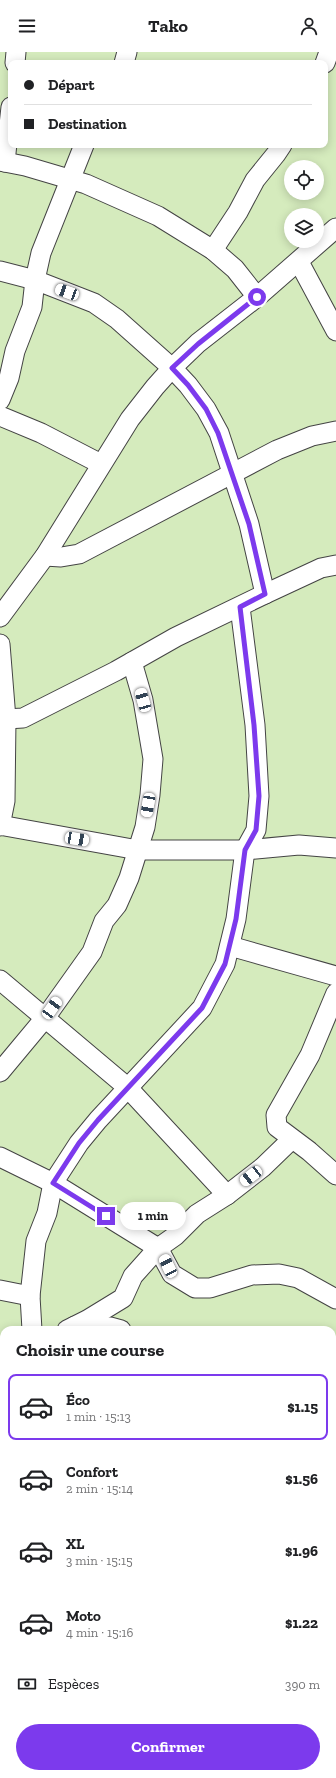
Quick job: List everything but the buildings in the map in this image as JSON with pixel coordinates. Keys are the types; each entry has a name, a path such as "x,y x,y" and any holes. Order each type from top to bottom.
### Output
{"street":[{"path":"8,125 2,162 86,184 158,216 213,250 234,269 257,297"},
{"path":"0,400 9,378 15,351 32,307 35,280 41,253 83,148"},
{"path":"213,250 238,212 255,180 280,148"},
{"path":"0,617 45,556 100,464 130,419 172,368 198,344 257,297 336,228"},
{"path":"298,262 336,331"},
{"path":"0,271 35,280 94,303 117,319 172,368 188,385 206,409 218,433 249,524 265,594"},
{"path":"0,416 42,433 100,464"},
{"path":"45,556 61,557 79,554 232,475 277,450 312,436 336,431"},
{"path":"3,717 23,718 176,638 265,594 321,568 336,565"},
{"path":"32,1326 30,1296 36,1241 48,1213 53,1183 79,1143 127,1087 202,1008 225,964 236,919 245,850 256,830 259,796 253,712 240,607"},
{"path":"0,644 5,801 0,826 138,850 245,850 299,845 336,848"},
{"path":"0,1072 44,1018 92,952 104,921 117,905 129,878 145,826 153,759 143,700 132,662"},
{"path":"230,946 336,976"},
{"path":"0,980 127,1087 227,1195"},
{"path":"336,993 310,1055 276,1116 277,1126 309,1151 336,1175"},
{"path":"74,1326 123,1298 133,1276 158,1248 175,1236 197,1214 227,1195 262,1167 292,1139"},
{"path":"0,1157 53,1183 158,1248 172,1274 195,1288 210,1288 252,1275 279,1274 298,1278 336,1299"},
{"path":"0,1290 30,1296"}],"green space":[{"path":"0,52 336,52 336,1326 0,1326"}],"route":[{"path":"106,1216 53,1183 79,1143 98,1120 127,1087 202,1008 225,964 236,919 245,850 256,830 259,796 254,725 250,677 240,607 265,594 249,524 218,433 206,409 188,385 172,368 198,344 257,297"}]}
